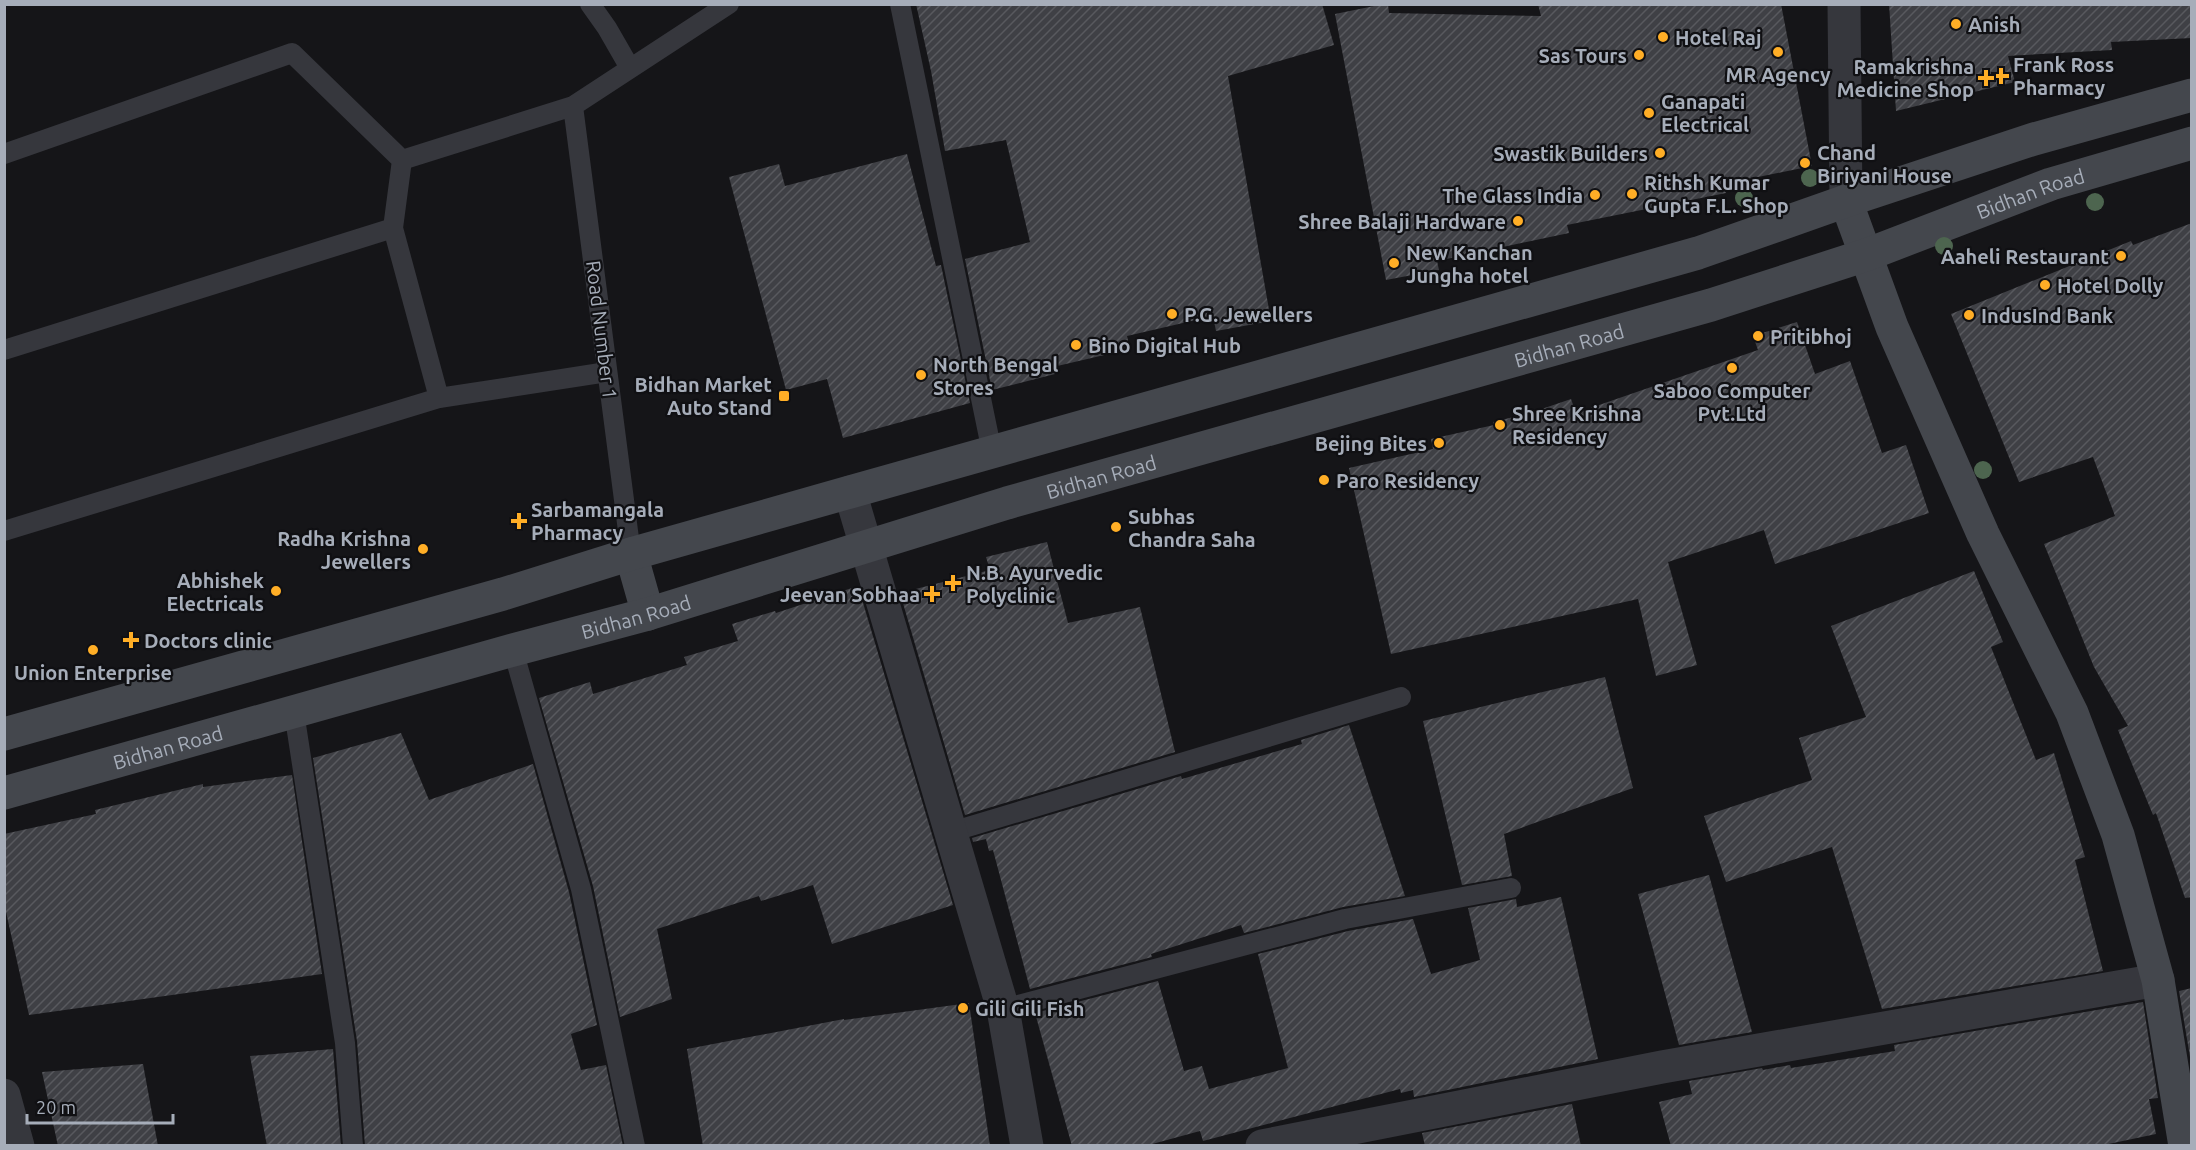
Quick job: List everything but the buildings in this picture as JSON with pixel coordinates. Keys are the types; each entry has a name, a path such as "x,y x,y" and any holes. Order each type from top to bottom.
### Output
{"main road":[{"path":"4,734 503,594 631,554 1698,253 2034,139 2192,95"},
{"name":"Bidhan Road","path":"4,793 648,614 1007,503 1711,305 1866,255 2051,184 2192,143"},
{"path":"1846,201 1892,327 1983,534 2072,713 2118,835 2158,980 2185,1146"},
{"path":"631,554 648,614"}],"street":[{"path":"1844,4 1846,201"},
{"path":"850,492 1003,1010 1027,1146"},
{"path":"1262,1146 1662,1066 2158,980"},
{"path":"4,1095 18,1146"}],"lane":[{"path":"590,4 630,68"},
{"path":"402,160 573,106 729,4"},
{"path":"900,4 992,452"},
{"path":"4,154 292,54 402,160"},
{"name":"Road Number 1","path":"573,106 631,554"},
{"path":"402,160 393,228 439,398"},
{"path":"4,350 393,228"},
{"path":"4,531 439,398 607,372"},
{"path":"513,650 581,889 635,1146"},
{"path":"951,832 1401,697"},
{"path":"294,712 345,1043 353,1146"},
{"path":"1003,1010 1345,919 1511,888"}],"place":[{"name":"Anish","path":"1956,24"},
{"name":"Hotel Raj","path":"1663,37"},
{"name":"MR Agency","path":"1778,52"},
{"name":"Sas Tours","path":"1639,55"},
{"name":"Frank Ross Pharmacy","path":"2001,76"},
{"name":"Ramakrishna Medicine Shop","path":"1986,78"},
{"name":"Ganapati Electrical","path":"1649,113"},
{"name":"Swastik Builders","path":"1660,153"},
{"name":"Chand Biriyani House","path":"1805,163"},
{"name":"Rithsh Kumar Gupta F.L. Shop","path":"1632,194"},
{"name":"The Glass India","path":"1595,195"},
{"name":"Shree Balaji Hardware","path":"1518,221"},
{"name":"Aaheli Restaurant","path":"2121,256"},
{"name":"New Kanchan Jungha hotel","path":"1394,263"},
{"name":"Hotel Dolly","path":"2045,285"},
{"name":"P.G. Jewellers","path":"1172,314"},
{"name":"IndusInd Bank","path":"1969,315"},
{"name":"Pritibhoj","path":"1758,336"},
{"name":"Bino Digital Hub","path":"1076,345"},
{"name":"Saboo Computer Pvt.Ltd","path":"1732,368"},
{"name":"North Bengal Stores","path":"921,375"},
{"name":"Bidhan Market Auto Stand","path":"784,396"},
{"name":"Shree Krishna Residency","path":"1500,425"},
{"name":"Bejing Bites","path":"1439,443"},
{"name":"Paro Residency","path":"1324,480"},
{"name":"Sarbamangala Pharmacy","path":"519,521"},
{"name":"Subhas Chandra Saha","path":"1116,527"},
{"name":"Radha Krishna Jewellers","path":"423,549"},
{"name":"N.B. Ayurvedic Polyclinic","path":"953,583"},
{"name":"Abhishek Electricals","path":"276,591"},
{"name":"Jeevan Sobhaa","path":"932,594"},
{"name":"Doctors clinic","path":"131,640"},
{"name":"Union Enterprise","path":"93,650"},
{"name":"Gili Gili Fish","path":"963,1008"}]}
